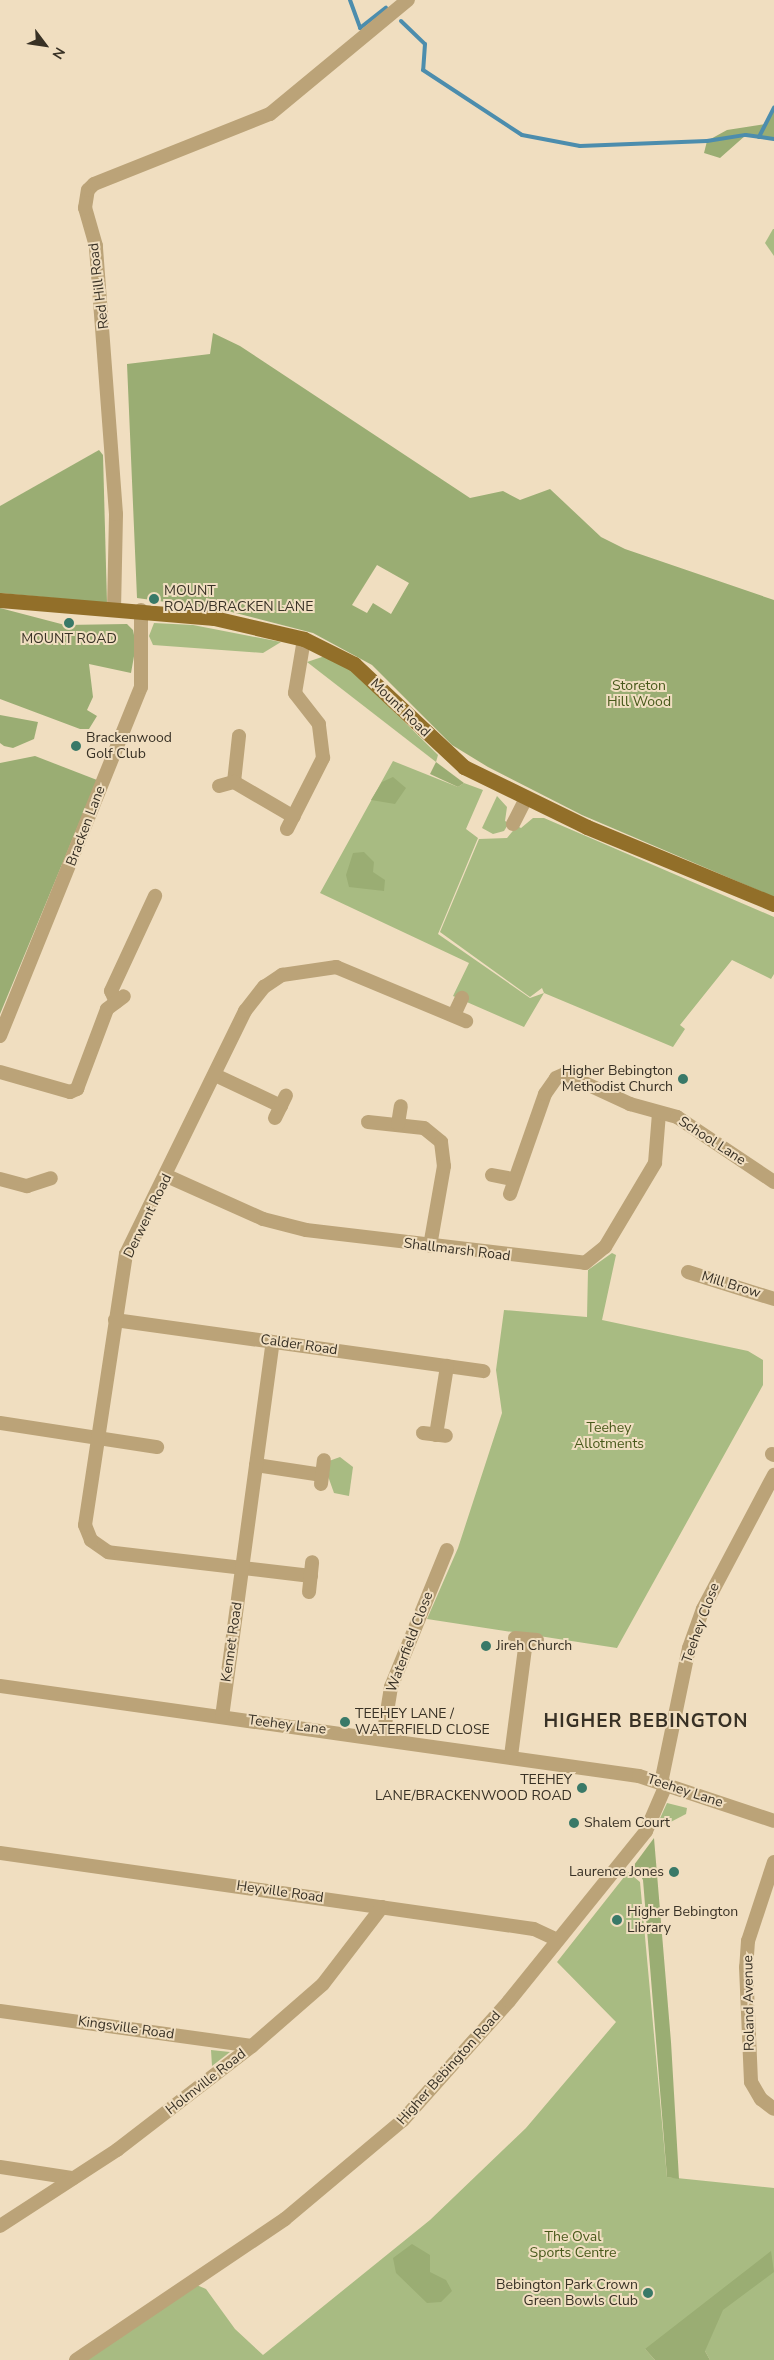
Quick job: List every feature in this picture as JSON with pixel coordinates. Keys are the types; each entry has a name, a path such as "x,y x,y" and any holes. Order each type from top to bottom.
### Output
{"main road":[{"name":"Mount Road","path":"0,600 114,610 141,610 214,618 304,639 354,664 464,768 526,798 774,904"}],"street":[{"name":"Red Hill Road","path":"114,610 114,494 96,246 85,208 88,190 94,184 270,114 408,0"},
{"name":"Bracken Lane","path":"0,1036 141,687 141,610"},
{"path":"218,786 234,782 291,823 323,758 318,724 295,693 304,639"},
{"path":"234,782 244,743"},
{"path":"513,824 526,798"},
{"path":"0,1072 70,1092 77,1089 107,1009 120,999 111,991 155,896"},
{"name":"Derwent Road","path":"243,1568 108,1552 91,1540 85,1525 96,1437 126,1254 167,1176 257,994 282,975 336,967 460,1018 462,998"},
{"path":"216,1075 281,1107"},
{"name":"School Lane","path":"510,1194 512,1179 532,1140 545,1094 556,1078 575,1076 659,1113 676,1118 774,1182"},
{"path":"398,1124 401,1106"},
{"name":"Shallmarsh Road","path":"167,1176 284,1225 430,1246 586,1263 605,1247 655,1163 659,1113"},
{"path":"368,1122 424,1128 440,1142 444,1166 430,1246"},
{"path":"492,1175 512,1179"},
{"path":"0,1179 27,1186 51,1178"},
{"name":"Mill Brow","path":"688,1272 774,1299"},
{"name":"Calder Road","path":"115,1320 482,1371"},
{"name":"Kennet Road","path":"222,1717 273,1342"},
{"path":"435,1434 447,1366"},
{"path":"0,1422 157,1447"},
{"path":"256,1465 321,1480 324,1460"},
{"name":"Teehey Close","path":"663,1785 689,1648 703,1609 774,1475"},
{"name":"Waterfield Close","path":"383,1737 391,1687 447,1550"},
{"path":"308,1592 312,1562"},
{"path":"243,1568 311,1576"},
{"path":"511,1756 526,1639"},
{"name":"Teehey Lane","path":"0,1686 511,1756 663,1785 774,1821"},
{"name":"Higher Bebington Road","path":"76,2360 286,2219 352,2168 439,2082 558,1940 646,1831 663,1785"},
{"name":"Heyville Road","path":"0,1853 534,1929 558,1940"},
{"name":"Roland Avenue","path":"774,1862 748,1941 746,1967 751,2082 760,2099 774,2109"},
{"name":"Holmville Road","path":"0,2226 154,2122 252,2046 323,1984 382,1907"},
{"name":"Kingsville Road","path":"0,2010 252,2046"},
{"path":"0,2167 73,2178"}],"green space":[{"path":"774,108 774,139 746,135 720,158 704,153 707,141 727,130 765,124"},
{"path":"774,229 774,256 765,243"},
{"name":"Storeton Hill Wood","path":"213,333 240,346 470,498 503,491 520,500 550,489 601,537 625,549 774,600 774,897 582,815 488,767 452,745 372,665 313,633 224,610 137,598 127,364 210,354","holes":["377,565 409,583 391,614 373,603 367,613 352,605"]},
{"path":"99,450 103,455 107,603 0,593 0,506"},
{"path":"0,608 65,625 127,624 133,630 136,645 131,673 89,664 93,697 87,710 97,716 89,729 80,729 0,699"},
{"path":"154,623 193,625 281,642 263,653 153,645 149,636"},
{"path":"325,656 354,672 438,755 436,762 307,662"},
{"path":"0,715 38,722 34,739 13,748 4,746 0,743"},
{"path":"35,756 97,780 0,1014 0,763"},
{"path":"393,761 458,787 464,783 483,790 466,829 478,838 438,934 530,998 544,993 524,1027 453,996 469,963 320,893"},
{"path":"436,762 464,783 458,787 430,774"},
{"path":"393,777 406,788 395,804 371,800 382,782"},
{"path":"497,796 507,807 505,821 509,823 504,831 493,834 482,828"},
{"path":"533,818 544,818 774,917 774,974 771,979 732,960 680,1025 685,1029 673,1047 544,993 542,988 530,997 440,932 479,839 507,838 517,826 521,828"},
{"path":"364,852 374,862 373,872 385,880 384,891 349,887 346,875 353,853"},
{"name":"Teehey Allotments","path":"612,1253 616,1255 602,1320 748,1351 763,1360 763,1385 617,1648 427,1619 458,1548 502,1413 496,1370 504,1310 587,1317 588,1270"},
{"path":"340,1457 353,1467 349,1496 334,1493 329,1479 329,1461"},
{"path":"667,1803 687,1808 686,1814 661,1827 657,1825"},
{"path":"654,1838 671,2042 679,2179 667,2177 643,1880 634,1865"},
{"name":"The Oval Sports Centre","path":"628,1872 640,1882 667,2177 774,2188 774,2360 710,2360 705,2351 645,2349 655,2360 76,2360 192,2283 206,2289 235,2329 263,2355 430,2220 526,2128 616,2022 557,1962"},
{"path":"211,2050 230,2052 212,2066"},
{"path":"412,2244 430,2255 430,2272 446,2280 452,2291 441,2302 427,2303 396,2273 393,2258"},
{"path":"771,2251 774,2272 723,2310 705,2351 710,2360 655,2360 645,2349"}],"waterway":[{"path":"350,0 360,28 386,8"},
{"path":"401,21 425,44 423,70 522,135 580,146 707,141 746,135 774,139"},
{"path":"759,137 774,108"}],"place":[{"name":"MOUNT ROAD/BRACKEN LANE","path":"154,599"},
{"name":"MOUNT ROAD","path":"69,623"},
{"name":"Brackenwood Golf Club","path":"76,746"},
{"name":"Higher Bebington Methodist Church","path":"683,1079"},
{"name":"Jireh Church","path":"486,1646"},
{"name":"TEEHEY LANE / WATERFIELD CLOSE","path":"345,1722"},
{"name":"TEEHEY LANE/BRACKENWOOD ROAD","path":"582,1788"},
{"name":"Shalem Court","path":"574,1823"},
{"name":"Laurence Jones","path":"674,1872"},
{"name":"Higher Bebington Library","path":"617,1920"},
{"name":"Bebington Park Crown Green Bowls Club","path":"648,2293"}],"district":[{"name":"HIGHER BEBINGTON","path":"646,1722"}]}
